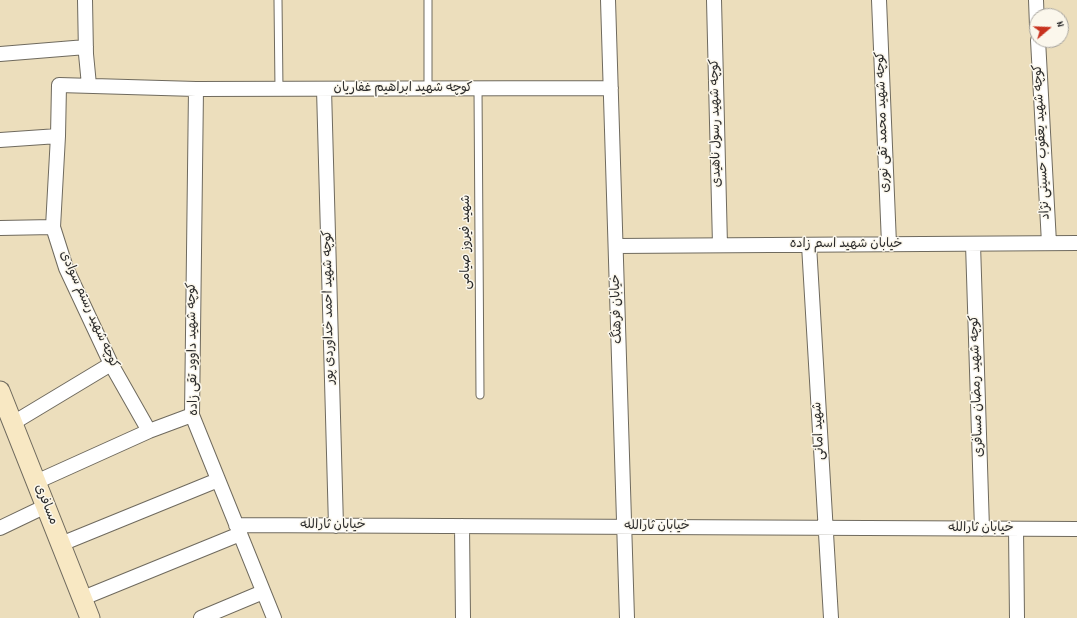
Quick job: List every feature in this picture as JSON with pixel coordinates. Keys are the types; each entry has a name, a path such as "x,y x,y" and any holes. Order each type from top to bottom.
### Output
{"main road":[{"name":"مسافری","path":"0,391 90,618"}],"street":[{"path":"85,0 86,47 89,85"},
{"name":"خیابان فرهنگ","path":"608,0 627,618"},
{"name":"کوچه شهید رسول ناهیدی","path":"714,0 720,246"},
{"name":"کوچه شهید محمد تقی نوری","path":"879,0 889,244"},
{"path":"0,54 86,47"},
{"name":"کوچه شهید یعقوب حسینی نژاد","path":"1038,48 1049,243"},
{"name":"کوچه شهید ابراهیم غفاریان","path":"59,85 196,89 611,88"},
{"name":"کوچه شهید رستم سوادی","path":"59,85 53,227 66,268 111,364 149,431"},
{"name":"کوچه شهید داوود تقی زاده","path":"196,89 192,415 274,618"},
{"name":"کوچه شهید احمد خداوردی پور","path":"324,89 336,526"},
{"path":"0,140 58,136"},
{"path":"0,228 53,227"},
{"name":"خیابان شهید اسم زاده","path":"616,246 1077,243"},
{"name":"کوچه شهید رمضان مسافری","path":"973,244 982,529"},
{"name":"شهید امانی","path":"810,245 831,618"},
{"path":"13,423 111,364"},
{"path":"36,482 149,431 192,415"},
{"path":"61,544 218,480"},
{"path":"0,528 46,506"},
{"name":"خیابان ثارالله","path":"238,529 336,526 1077,529"},
{"path":"462,526 463,618"},
{"path":"83,598 238,529"},
{"path":"1016,529 1017,618"},
{"path":"201,618 263,592"}],"lane":[{"path":"278,0 279,89"},
{"path":"428,0 428,88"},
{"name":"شهید فیروز صیامی","path":"478,88 480,395"}]}
